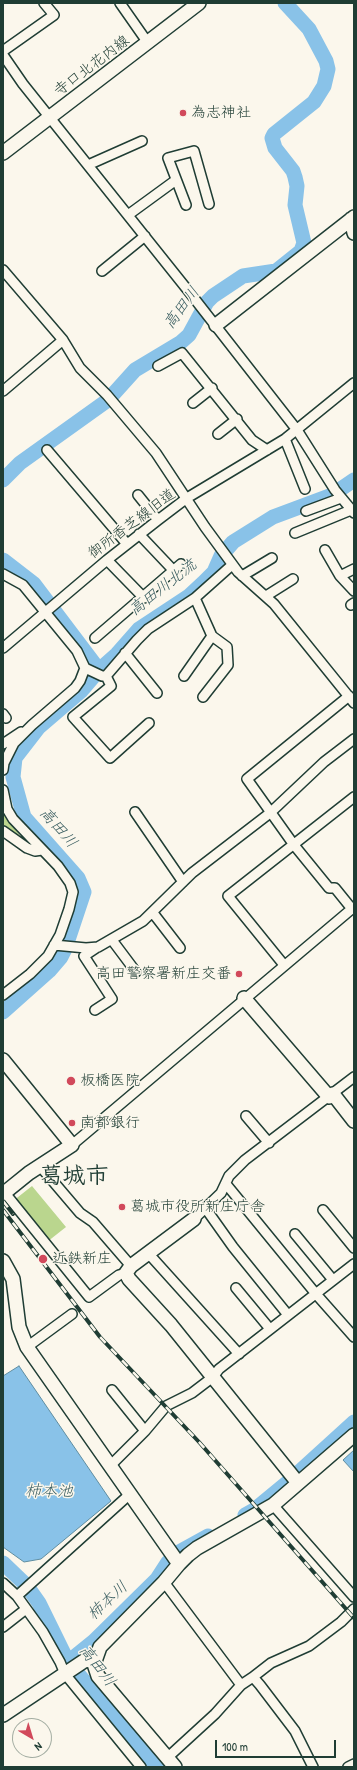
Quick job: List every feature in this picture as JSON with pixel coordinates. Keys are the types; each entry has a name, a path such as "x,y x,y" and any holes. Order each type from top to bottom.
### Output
{"street":[{"path":"3,52 54,15 44,3"},
{"path":"120,3 148,43"},
{"name":"寺口北花内線","path":"3,153 199,3"},
{"path":"3,55 50,118 146,236 297,430 335,490 352,512 295,533"},
{"path":"88,165 142,141"},
{"path":"186,205 168,158 194,151 209,204"},
{"path":"128,214 176,180"},
{"path":"216,325 352,218"},
{"path":"352,218 354,233"},
{"path":"102,271 146,236"},
{"path":"3,270 63,340 80,368 107,395 156,453 188,498 285,439 354,383"},
{"path":"3,391 63,340"},
{"path":"158,366 182,353 237,419 252,440 267,450"},
{"path":"193,403 212,388"},
{"path":"218,434 237,419"},
{"path":"285,439 305,489"},
{"path":"47,450 127,544"},
{"path":"138,495 158,520"},
{"name":"御所香芝線旧道","path":"3,648 139,534 188,498 232,565 242,576 266,596 282,614 350,698"},
{"path":"306,511 341,498"},
{"path":"139,534 174,571"},
{"path":"325,550 340,576 354,591"},
{"path":"242,576 272,558"},
{"path":"107,560 144,598"},
{"path":"95,638 144,598 182,564"},
{"path":"104,676 148,629 195,598 232,565"},
{"path":"340,576 354,569"},
{"path":"3,574 23,585 81,657 88,669 104,676 111,686 73,717 110,758 149,723"},
{"path":"266,596 293,579"},
{"path":"195,598 212,636 227,647 228,665 203,697"},
{"path":"184,676 212,636"},
{"path":"125,653 157,693"},
{"path":"3,770 4,764 14,744 32,725 75,688 88,669"},
{"path":"354,688 350,698 247,779 294,845 329,888 335,888 353,908 72,1144 4,1193 89,1297 194,1219 221,1193 229,1176 244,1160 269,1143 354,1077"},
{"path":"3,744 32,725"},
{"path":"96,1010 112,998 84,956 98,946 130,930 153,913 182,882 204,863 270,813 324,762 354,739"},
{"path":"3,790 7,809 13,819 65,875 73,892 69,909 54,945 40,965 3,995"},
{"path":"284,965 228,896 354,797"},
{"path":"135,812 182,882"},
{"path":"3,832 27,848 35,851 42,850"},
{"path":"153,913 180,948"},
{"path":"112,940 136,972"},
{"path":"54,945 75,948 98,946"},
{"path":"244,998 354,1121"},
{"path":"3,1060 72,1144"},
{"path":"246,1116 269,1143"},
{"path":"40,1166 80,1213 93,1222 128,1269 129,1279 171,1325 298,1483"},
{"path":"226,1184 316,1294 354,1337"},
{"path":"206,1209 233,1247 288,1315"},
{"path":"323,1210 354,1248"},
{"path":"295,1234 333,1280"},
{"path":"148,1253 239,1354"},
{"path":"3,1261 13,1279 19,1327 25,1342 179,1564"},
{"path":"110,1466 145,1432 166,1406 192,1393 213,1377 219,1369 353,1266"},
{"path":"236,1288 270,1329"},
{"path":"25,1342 72,1314"},
{"path":"112,1390 145,1432"},
{"path":"3,1714 89,1660 164,1582 179,1564 197,1548 273,1505 354,1435"},
{"path":"17,1596 130,1494"},
{"path":"273,1505 354,1597"},
{"path":"164,1582 241,1685"},
{"path":"3,1584 17,1596 43,1632 65,1674 140,1767"},
{"path":"3,1627 26,1609"},
{"path":"89,1660 94,1664 98,1676 171,1762 241,1685 272,1663 309,1646 341,1622 354,1609"},
{"path":"254,1677 295,1731 313,1767"}],"green space":[{"path":"3,808 10,822 25,843 3,827"},
{"path":"32,1186 66,1227 47,1242 13,1201"}],"water":[{"name":"柿本池","path":"19,1366 111,1501 41,1559 24,1562 3,1547 3,1376"},
{"path":"354,1450 354,1472 343,1460"}],"waterway":[{"name":"高田川","path":"3,480 20,463 108,400 135,370 180,343 189,335 207,302 213,296 243,276 276,271 301,251 304,243 295,205 297,186 295,177 293,171 275,148 272,138 274,134 314,102 324,86 328,69 326,61 309,29 285,3"},
{"name":"高田川","path":"3,1012 49,971 61,957 84,892 78,878 24,817 13,777 15,758 39,727 81,691 99,670 117,654 139,629 189,596 203,583 214,572 221,556 233,542 273,517 332,495 354,480"},
{"name":"高田川","path":"3,560 34,584 99,670"},
{"name":"柿本川","path":"299,1472 354,1422"},
{"name":"柿本川","path":"245,1515 254,1510 288,1482"},
{"name":"柿本川","path":"179,1552 208,1536"},
{"name":"柿本川","path":"68,1662 94,1641 157,1579 168,1562"},
{"name":"高田川","path":"3,1563 27,1586 39,1603 68,1662 157,1767"}],"railway":[{"path":"3,1201 13,1214"},
{"path":"3,1210 100,1337 199,1442 354,1618"}],"place":[{"name":"為志神社","path":"183,113"},
{"name":"高田警察署新庄交番","path":"239,974"},
{"name":"板橋医院","path":"71,1081"},
{"name":"南都銀行","path":"72,1123"},
{"name":"葛城市役所新庄庁舎","path":"122,1207"},
{"name":"近鉄新庄","path":"43,1259"}],"district":[{"name":"葛城市","path":"74,1177"}],"water label":[{"name":"高田川北流","path":"163,588"}]}
